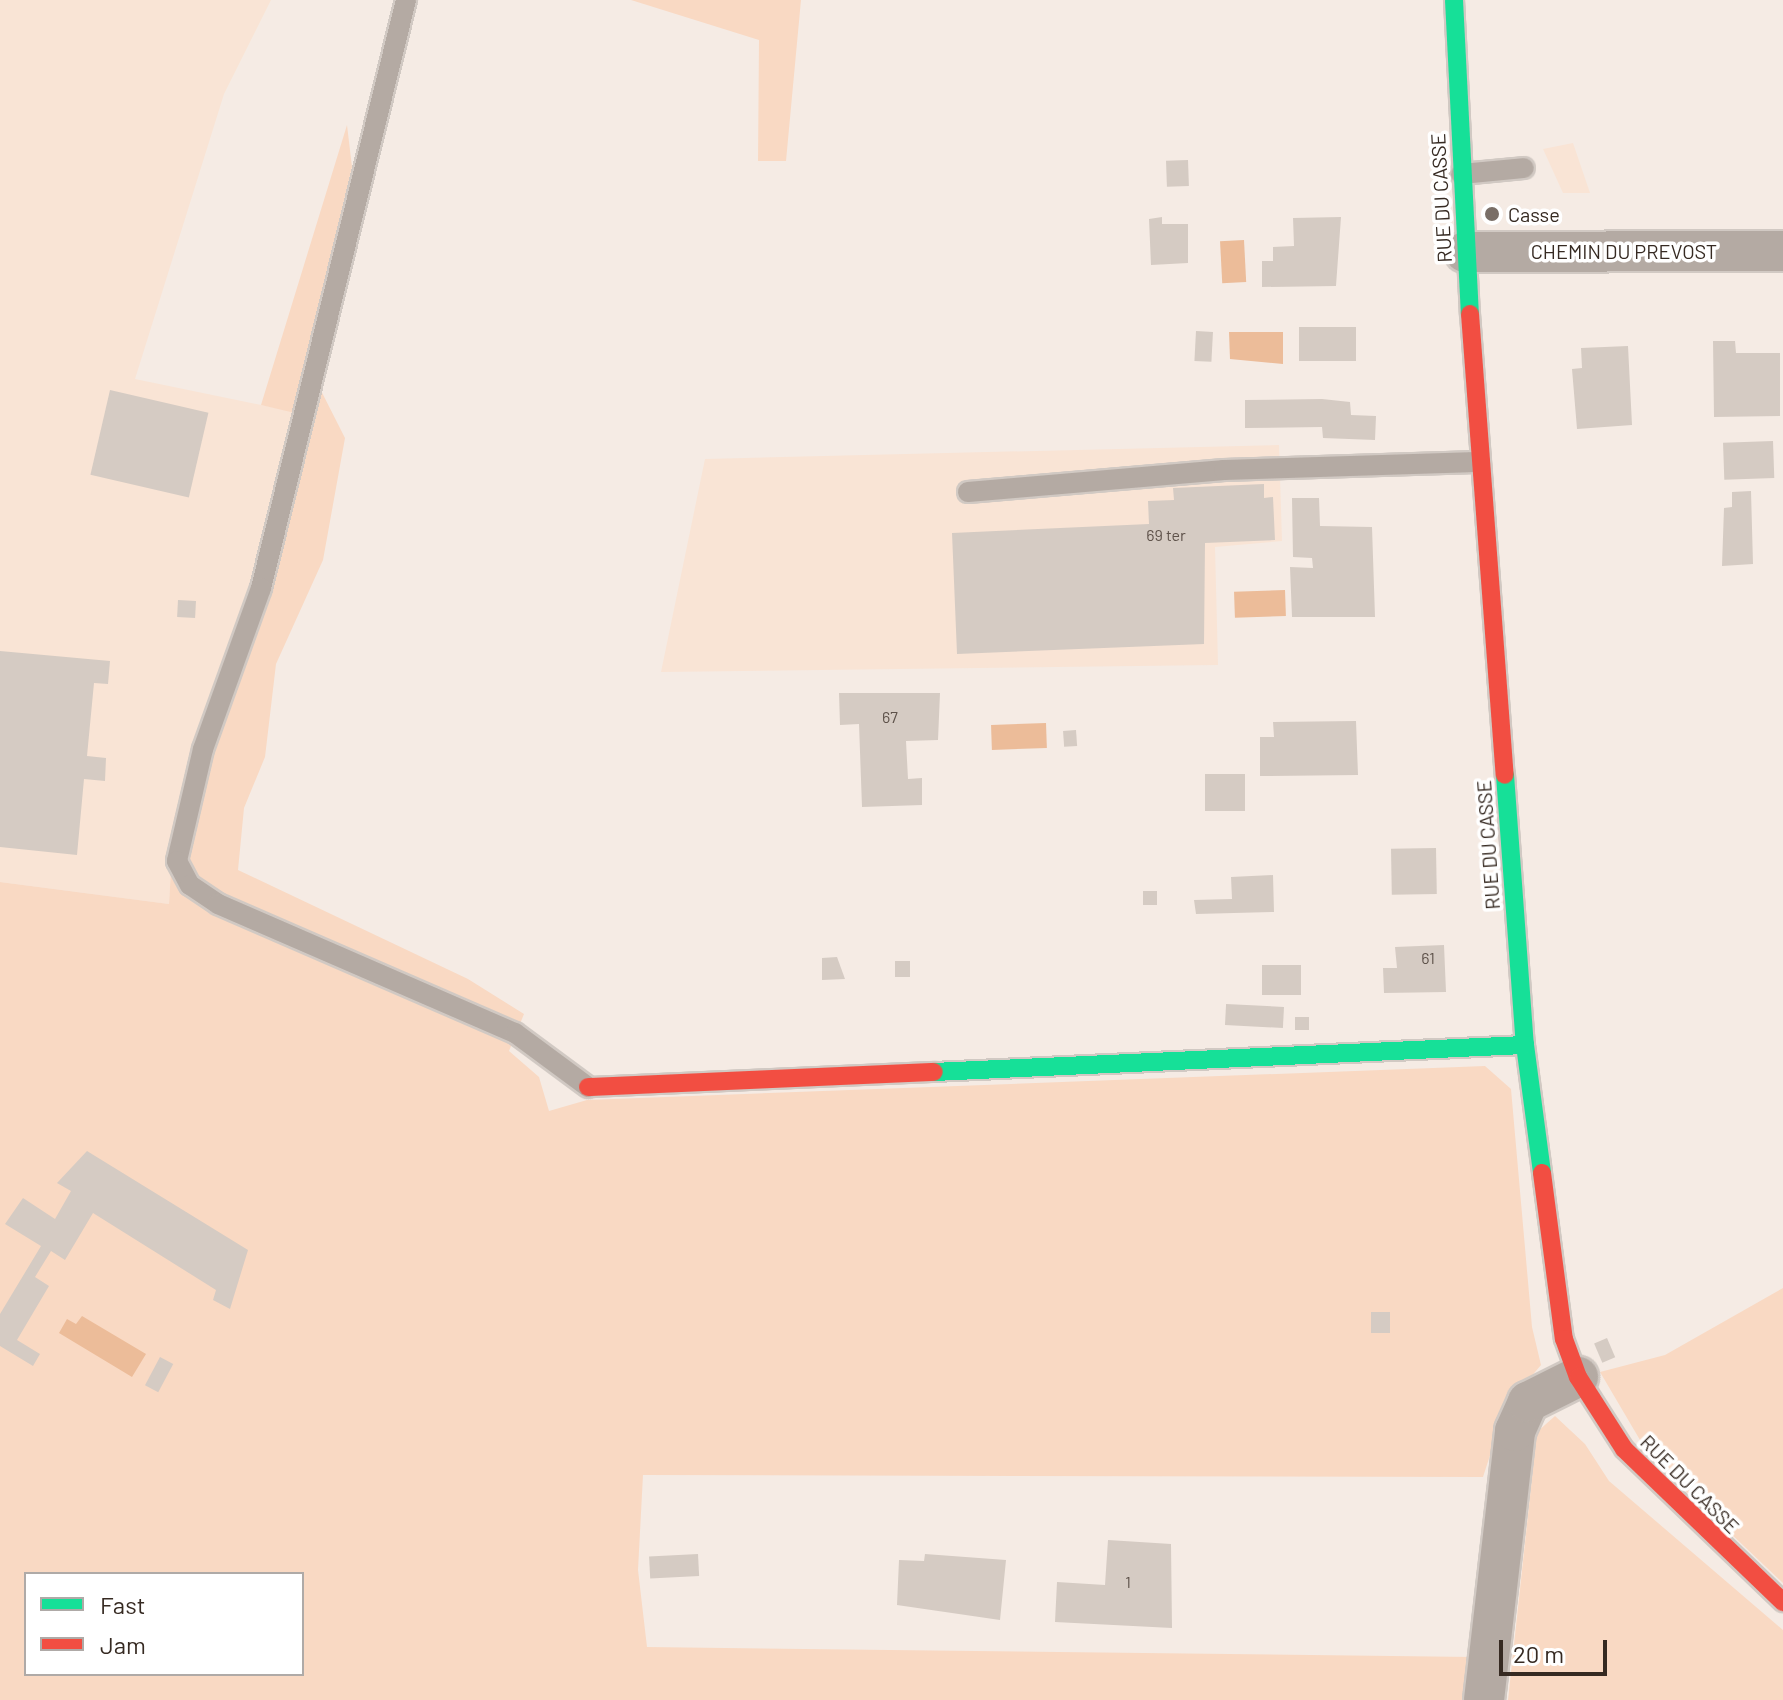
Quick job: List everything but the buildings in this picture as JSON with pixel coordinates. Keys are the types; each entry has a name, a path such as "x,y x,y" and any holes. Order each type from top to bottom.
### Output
{"street":[{"name":"RUE DU CASSE","path":"1454,0 1465,252 1525,1045 1552,1270 1564,1339 1578,1377 1655,1484 1783,1602"},
{"name":"CHEMIN DU PREVOST","path":"1465,252 1783,251"},
{"path":"588,1087 1525,1045"},
{"path":"1484,1700 1515,1431 1528,1402 1578,1377"}],"lane":[{"path":"406,0 261,588 203,749 177,861 190,885 218,904 515,1033 588,1087"},
{"path":"1461,174 1524,168"},
{"path":"968,492 1224,470 1480,462"}],"shaded area":[{"path":"0,0 271,0 224,94 135,379 295,412 243,612 174,818 169,904 0,882"},
{"path":"631,0 801,0 786,161 758,161 759,40"},
{"path":"347,125 352,167 306,361 345,438 323,560 276,664 265,757 244,808 238,870 468,979 524,1014 509,1051 539,1077 549,1111 587,1100 1485,1066 1511,1089 1532,1327 1541,1365 1506,1406 1483,1477 643,1475 638,1570 647,1647 1473,1657 1468,1700 0,1700 0,882 169,904 174,818 243,612 295,413 261,405"},
{"path":"1573,143 1590,193 1563,193 1543,149"},
{"path":"1244,240 1246,282 1222,283 1220,241"},
{"path":"1229,332 1283,332 1283,364 1230,359"},
{"path":"1279,445 1282,541 1215,547 1218,665 661,672 705,459"},
{"path":"1285,590 1286,616 1235,618 1234,592"},
{"path":"1046,723 1047,748 992,750 991,725"},
{"path":"1783,1288 1783,1583 1650,1457 1600,1372 1665,1355"},
{"path":"82,1316 146,1354 132,1377 59,1333 67,1319 76,1324"},
{"path":"1555,1416 1585,1444 1609,1481 1783,1630 1783,1700 1508,1700 1537,1432"}],"traffic: fast":[{"path":"1454,0 1470,314"},
{"path":"1505,775 1525,1045 1542,1173"},
{"path":"934,1072 1525,1045"}],"traffic: jam":[{"path":"1470,314 1505,775"},
{"path":"588,1087 934,1072"},
{"path":"1542,1173 1564,1339 1578,1377 1624,1449 1783,1602"}],"place":[{"name":"Casse","path":"1492,214"}]}
